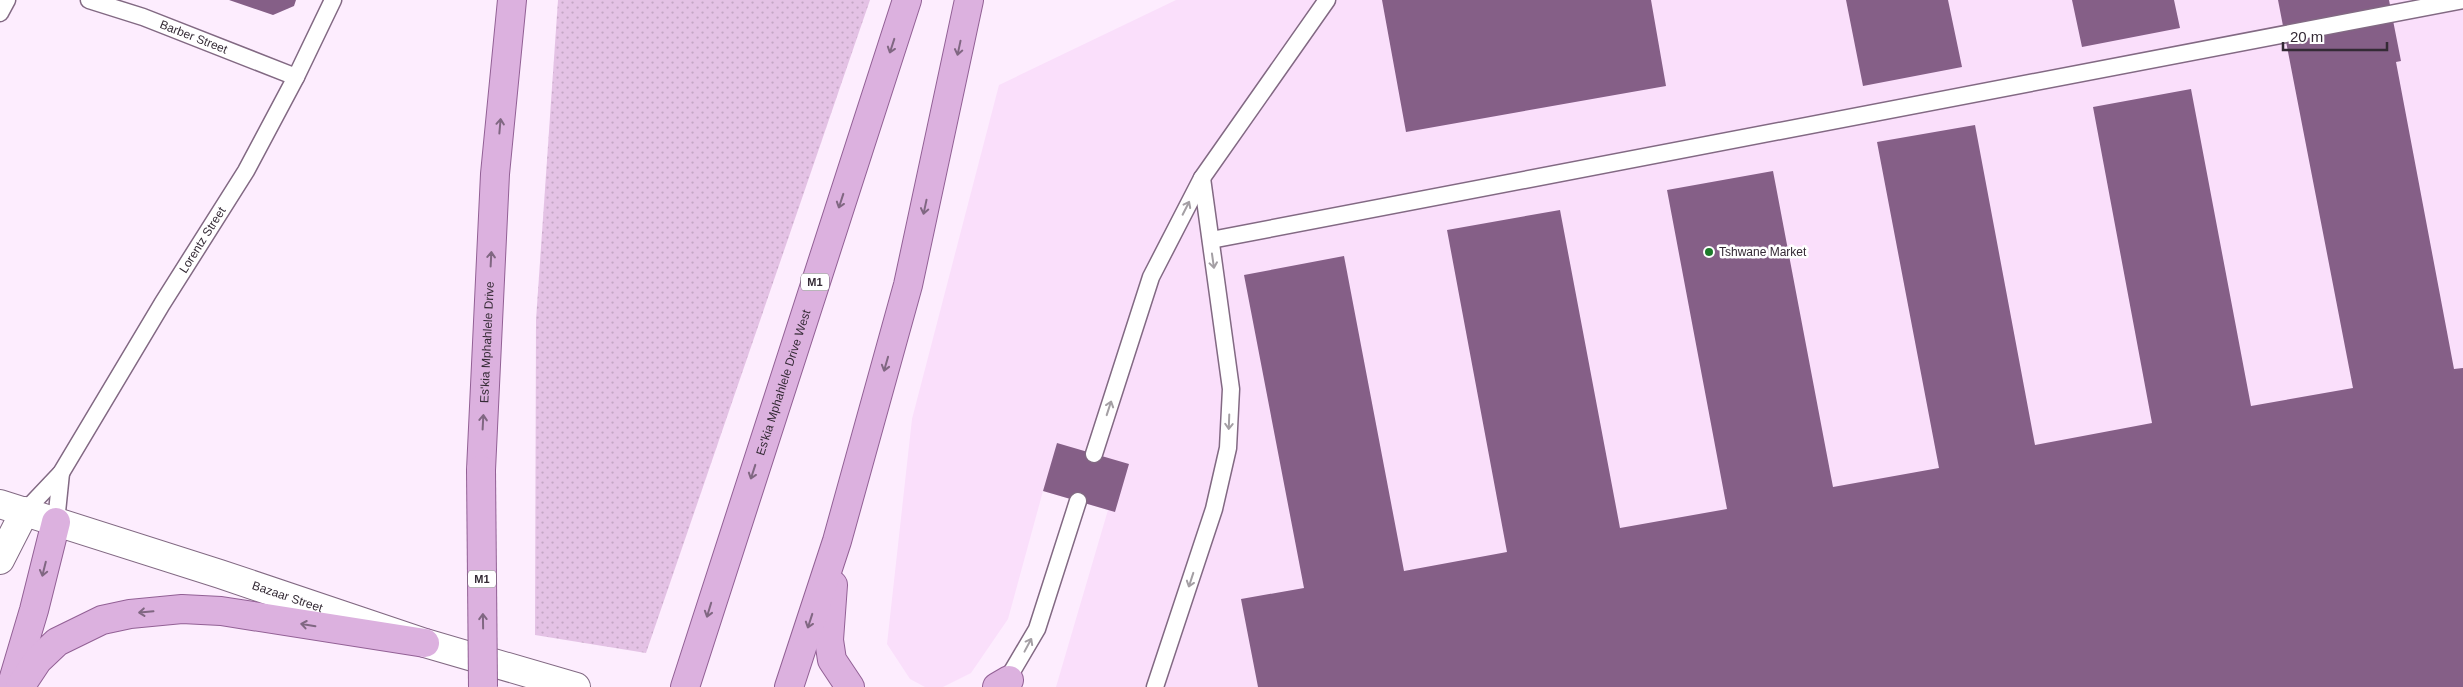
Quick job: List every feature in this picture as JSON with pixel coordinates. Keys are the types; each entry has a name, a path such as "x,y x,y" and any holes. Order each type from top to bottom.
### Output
{"main road":[{"name":"Es'kia Mphahlele Drive","path":"483,687 481,470 495,174 512,0"},
{"name":"Es'kia Mphahlele Drive West","path":"685,687 723,564 907,0"},
{"path":"789,687 837,541 908,285 969,0"},
{"path":"12,687 56,522"},
{"path":"837,541 829,640 832,660 850,687"},
{"path":"20,687 38,660 56,642 102,620 130,614 182,609 221,611 425,643"}],"street":[{"name":"Bazaar Street","path":"13,507 425,643 576,687"},
{"path":"0,560 13,507"}],"lane":[{"path":"0,13 7,0"},
{"name":"Barber Street","path":"89,0 144,17 296,77"},
{"name":"Lorentz Street","path":"13,507 61,473 162,304 246,171 296,77 333,0"},
{"path":"1094,454 1151,277 1202,178 1327,0"},
{"path":"1211,240 2463,0"},
{"path":"1156,687 1214,510 1228,448 1231,389 1202,178"},
{"name":"Lorentz Street","path":"56,522 61,473"},
{"path":"1003,685 1037,629 1078,501"}],"shaded area":[{"path":"558,0 870,0 646,653 535,635 536,320"},
{"name":"Tshwane Market","path":"1176,0 2463,0 2463,687 1056,687 1108,510 1043,491 1008,619 971,673 943,687 925,687 910,679 887,644 912,419 999,85"}],"building":[{"path":"229,0 296,0 294,6 273,15"},
{"path":"1382,0 1651,0 1666,86 1406,132"},
{"path":"1846,0 1948,0 1962,67 1863,86"},
{"path":"2072,0 2174,0 2180,28 2082,47"},
{"path":"2278,0 2389,0 2401,61 2396,62 2454,369 2463,368 2463,687 1258,687 1241,599 1304,588 1244,275 1344,256 1404,571 1507,552 1447,230 1560,210 1620,528 1727,509 1667,190 1773,171 1833,487 1939,468 1877,142 1975,125 2035,445 2152,423 2093,107 2191,89 2251,406 2353,388"},
{"path":"1057,443 1129,464 1115,512 1043,491"}],"place":[{"name":"Tshwane Market","path":"1709,252"}]}
